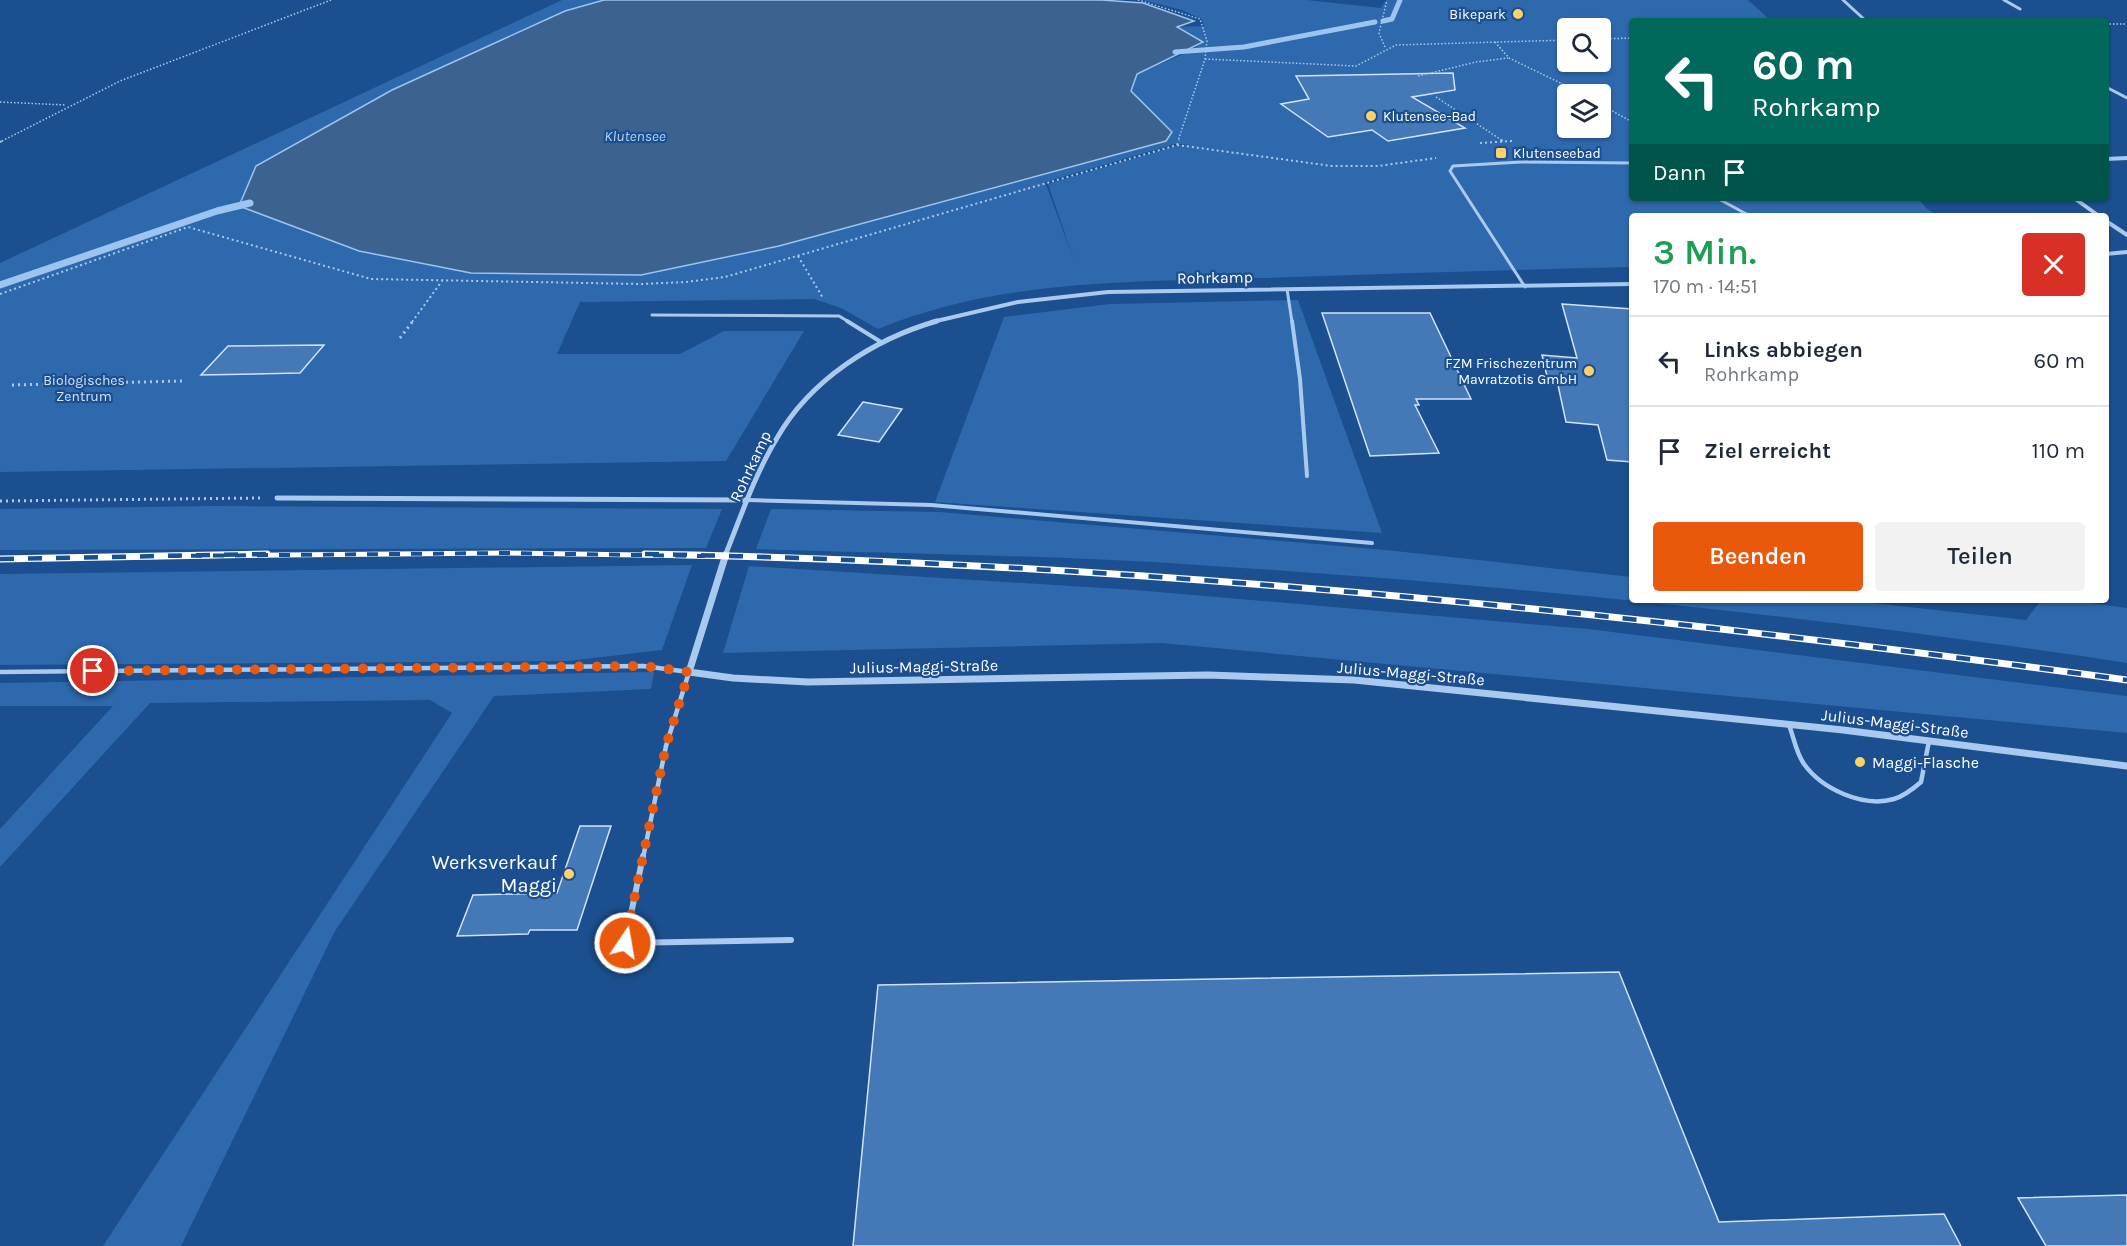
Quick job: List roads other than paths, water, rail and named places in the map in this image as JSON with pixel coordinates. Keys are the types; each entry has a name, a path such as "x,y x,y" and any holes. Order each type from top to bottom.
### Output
{"street":[{"path":"1843,0 1863,18"},
{"path":"2004,0 2020,9"},
{"path":"2109,89 2127,98"},
{"path":"2109,159 2127,159"},
{"path":"2077,201 2095,213"},
{"path":"2109,223 2127,235"},
{"path":"2109,254 2127,252"},
{"name":"Rohrkamp","path":"689,672 701,624 748,500 769,452 785,425 820,384 881,342 923,324 974,308 1044,297 1108,292 1629,284"},
{"path":"277,498 748,500"},
{"name":"Julius-Maggi-Straße","path":"689,672 733,678 808,682 1208,675 1354,680 1789,725 2127,766"}],"lane":[{"path":"1525,287 1450,171 1453,166 1466,163 1521,162 1629,163"},
{"path":"1722,201 1744,213"},
{"path":"1287,289 1300,379 1307,476"},
{"path":"652,315 839,316 881,342"},
{"path":"748,500 931,505 1372,543"},
{"path":"0,672 632,666 689,672 666,746 625,943 791,940"},
{"path":"1789,725 1803,764 1828,785 1861,801 1890,800 1905,794 1921,782 1929,741"}],"water":[{"name":"Klutensee","path":"604,0 1102,0 1143,3 1194,21 1177,27 1203,42 1137,74 1131,91 1172,132 1166,141 779,246 641,275 471,273 359,251 239,206 256,166 392,90 565,11"}],"waterway":[{"path":"1383,21 1392,19 1400,0"},
{"path":"1175,52 1244,47 1375,22"},
{"path":"0,285 217,211 250,203"}],"railway":[{"path":"169,556 506,553 705,556"},
{"path":"0,559 267,554"},
{"path":"645,554 831,559 1017,568 1388,595 1758,633 2127,680"}],"place":[{"name":"Bikepark","path":"1518,14"},
{"name":"Klutensee-Bad","path":"1371,116"},
{"name":"Klutenseebad","path":"1501,153"},
{"name":"FZM Frischezentrum Mavratzotis GmbH","path":"1589,371"},
{"name":"Maggi-Flasche","path":"1860,762"},
{"name":"Werksverkauf Maggi","path":"569,874"}],"park label":[{"name":"Biologisches Zentrum","path":"84,388"}]}
